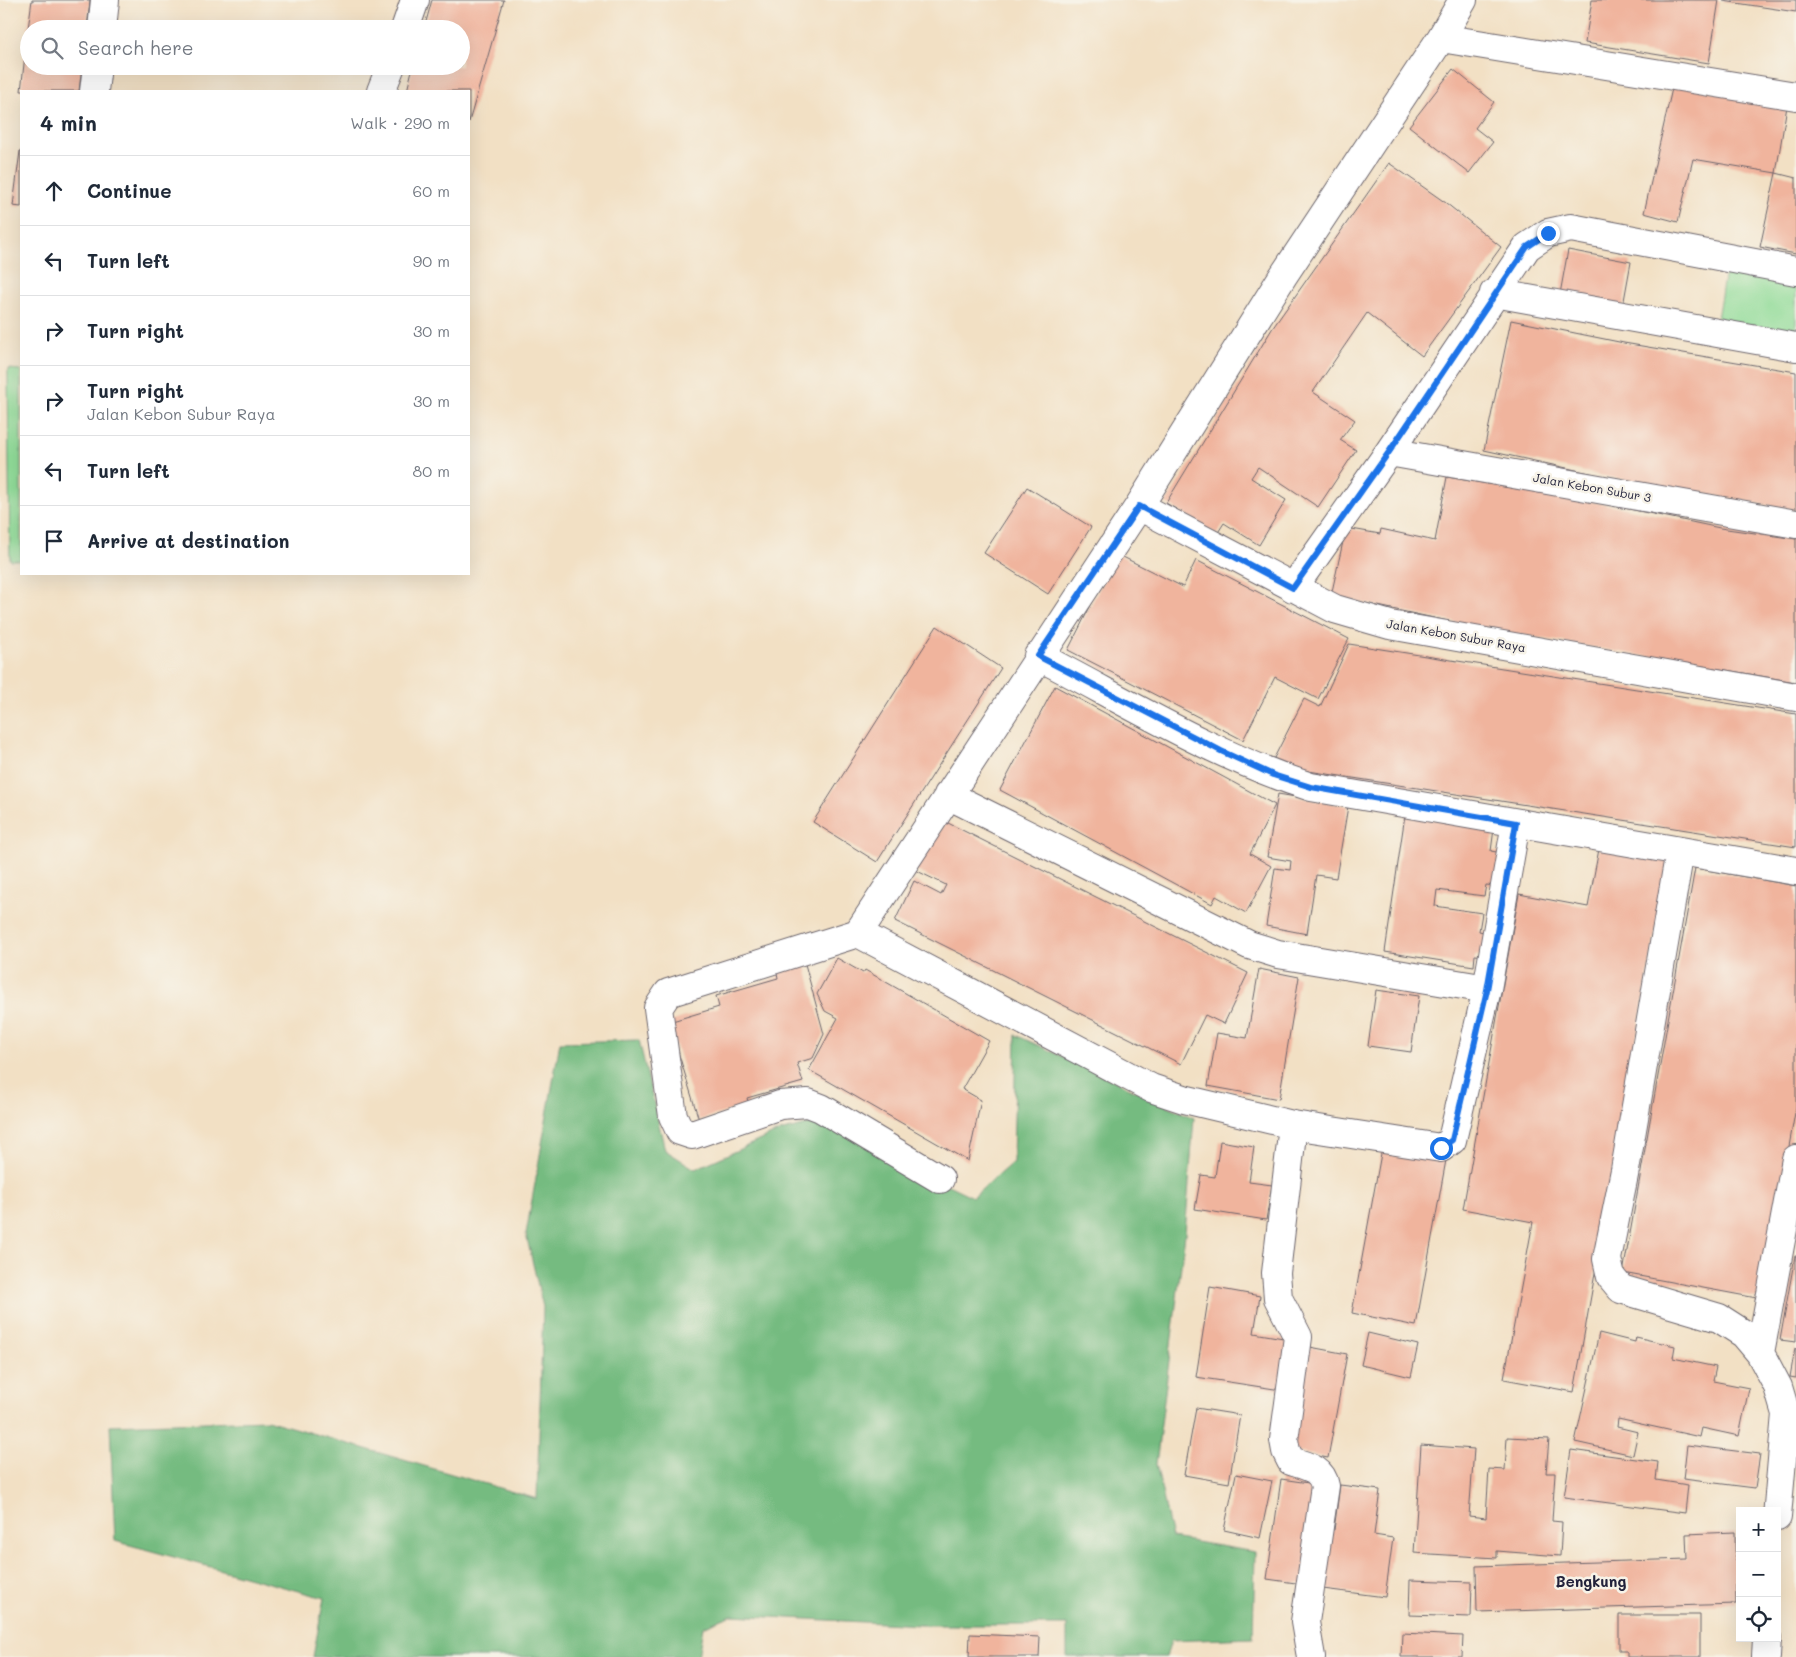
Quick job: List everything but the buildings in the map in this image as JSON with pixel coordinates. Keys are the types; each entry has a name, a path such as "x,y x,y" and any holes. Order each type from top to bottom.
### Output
{"street":[{"path":"103,20 105,0"},
{"path":"408,20 416,0"},
{"path":"940,1179 821,1108 808,1103 780,1105 692,1135 680,1131 673,1116 658,1008 663,997 668,994 858,933 1038,656 1139,506 1278,284 1441,38 1463,0"},
{"path":"1441,38 1796,96"},
{"path":"94,90 96,75"},
{"path":"381,90 387,75"},
{"path":"1293,588 1389,452 1494,293 1527,247 1548,233 1571,228 1796,270"},
{"path":"1494,293 1796,347"},
{"name":"Jalan Kebon Subur 3","path":"1389,452 1796,524"},
{"name":"Jalan Kebon Subur Raya","path":"1139,506 1335,609 1390,625 1796,697"},
{"path":"1038,656 1221,751 1273,775 1311,787 1796,871"},
{"path":"948,795 1249,945 1278,954 1487,990"},
{"path":"858,933 1151,1088 1184,1099 1293,1125 1436,1148 1446,1146 1452,1140 1487,990 1516,823"},
{"path":"1680,850 1625,1170 1607,1259 1611,1277 1620,1289 1719,1318 1744,1334 1760,1353 1778,1387 1786,1414 1778,1507"},
{"path":"1293,1125 1276,1287 1281,1307 1298,1337 1284,1440 1286,1451 1291,1461 1318,1471 1323,1478 1324,1486 1305,1622 1311,1657"},
{"path":"1760,1353 1796,1159"},
{"path":"1766,1657 1767,1642"}],"green space":[{"path":"1725,272 1796,284 1796,332 1717,319"},
{"path":"8,369 20,370 20,560 10,560"},
{"path":"1016,1035 1194,1118 1185,1234 1156,1464 1172,1538 1255,1552 1253,1638 1171,1641 1166,1657 1067,1657 1067,1625 920,1625 732,1615 703,1627 698,1657 313,1657 324,1598 115,1541 110,1425 267,1420 537,1499 543,1307 526,1234 560,1042 639,1040 665,1150 695,1169 776,1133 818,1122 973,1197 1013,1162"}],"district":[{"name":"Bengkung","path":"1591,1582"}],"route":[{"path":"1441,1148 1452,1140 1487,990 1516,823 1311,787 1273,775 1221,751 1038,656 1139,506 1293,588 1389,452 1494,293 1527,247 1548,233"}]}
